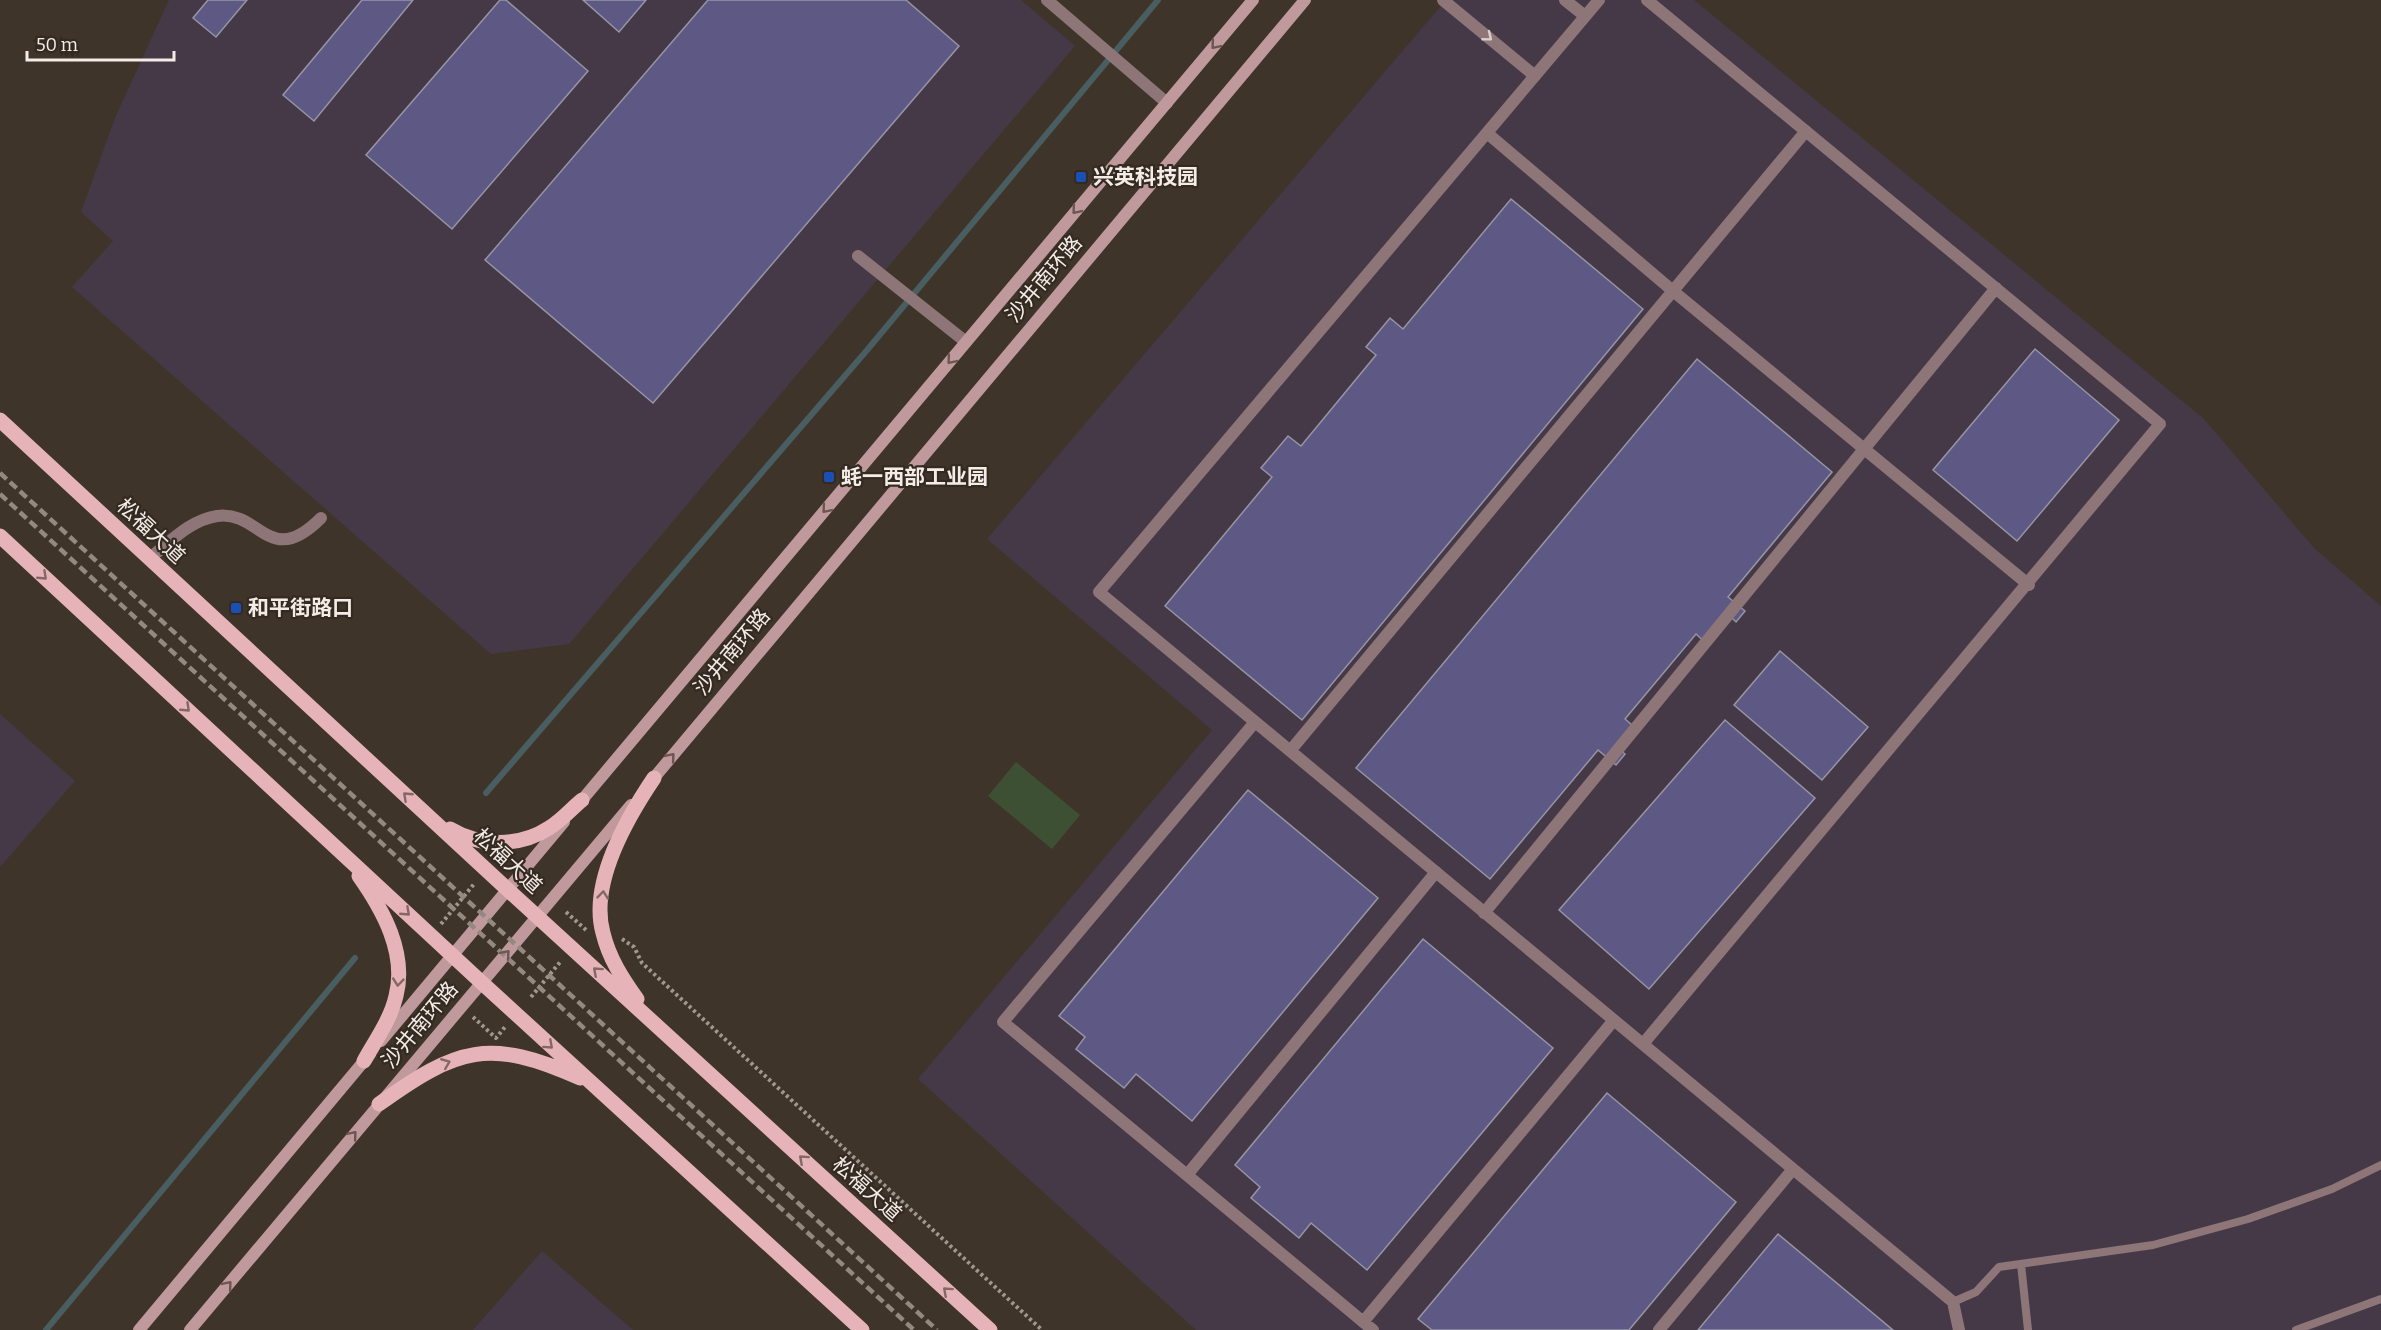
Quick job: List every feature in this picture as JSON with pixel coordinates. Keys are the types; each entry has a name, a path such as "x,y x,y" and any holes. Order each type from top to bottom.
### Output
{"main road":[{"name":"沙井南环路","path":"139,1330 1253,0"},
{"name":"沙井南环路","path":"190,1330 1305,0"},
{"name":"松福大道","path":"0,420 507,889 990,1330"},
{"path":"0,536 481,982 862,1330"},
{"path":"654,778 630,813 613,847 603,888 601,912 602,930 609,951 621,976 654,1023"},
{"path":"425,813 461,836 484,842 519,841 549,828 582,800"},
{"path":"344,854 378,905 394,941 399,962 396,996 364,1061"},
{"path":"379,1104 423,1073 462,1057 485,1053 496,1052 526,1057 547,1063 592,1083"}],"street":[{"path":"1047,0 1167,103"},
{"path":"1443,0 1535,76"},
{"path":"1565,0 1585,16"},
{"path":"1599,0 1099,592 1953,1302 1959,1330"},
{"path":"1643,1044 2029,585 2160,424 1647,0"},
{"path":"1290,751 1806,131"},
{"path":"1487,133 1672,291 2029,585"},
{"path":"858,255 966,342"},
{"path":"1484,913 1996,288"},
{"path":"150,558 195,522 219,516 242,521 262,534 280,540 297,538 321,519"},
{"path":"1255,722 1003,1022 1368,1326 1614,1020"},
{"path":"1187,1175 1436,873"},
{"path":"1659,1330 1793,1169"}],"lane":[{"path":"1953,1302 1976,1292 1999,1267 2163,1242 2248,1219 2332,1189 2381,1165"},
{"path":"2021,1264 2028,1330"},
{"path":"2296,1330 2381,1299"}],"path":[{"path":"440,925 474,884"},
{"path":"566,912 586,931 580,938"},
{"path":"617,936 634,946 642,963 1042,1330"},
{"path":"531,997 561,961"},
{"path":"473,1017 496,1038 507,1024"}],"shaded area":[{"path":"169,0 1021,0 1075,46 569,644 491,654 72,287 113,241 81,212 115,118"},
{"path":"1446,0 1694,0 2204,419 2314,548 2381,606 2381,1330 1196,1330 918,1079 1212,730 987,539"},
{"path":"0,714 75,781 0,867"},
{"path":"542,1251 633,1330 473,1330"}],"green space":[{"path":"1016,762 1080,815 1052,849 988,796"}],"building":[{"path":"208,0 247,0 216,37 193,18"},
{"path":"362,0 413,0 314,121 283,95"},
{"path":"500,0 506,0 588,71 452,229 366,155"},
{"path":"583,0 646,0 619,32"},
{"path":"708,0 906,0 959,46 653,403 485,260"},
{"path":"1511,199 1643,309 1302,720 1165,606 1272,477 1261,468 1288,436 1301,446 1376,355 1366,347 1390,318 1403,329"},
{"path":"2035,349 2119,420 2017,541 1933,470"},
{"path":"1697,359 1832,472 1728,597 1745,611 1736,622 1731,617 1708,645 1696,634 1625,719 1638,730 1620,750 1625,754 1616,765 1598,750 1490,879 1356,768"},
{"path":"1780,651 1868,727 1822,780 1734,705"},
{"path":"1725,720 1815,798 1649,989 1559,910"},
{"path":"1248,790 1378,898 1192,1121 1136,1074 1124,1088 1076,1049 1085,1037 1059,1016"},
{"path":"1423,939 1553,1048 1367,1270 1311,1223 1299,1238 1251,1198 1260,1187 1235,1165"},
{"path":"1607,1093 1736,1202 1629,1330 1432,1330 1418,1319"},
{"path":"1778,1234 1893,1330 1698,1330"}],"waterway":[{"path":"486,793 868,349 1158,0"},
{"path":"46,1330 355,958"}],"railway":[{"path":"0,473 937,1330"},
{"path":"0,494 914,1330"}],"place":[{"name":"兴英科技园","path":"1081,177"},
{"name":"蚝一西部工业园","path":"829,477"},
{"name":"和平街路口","path":"236,608"}]}
